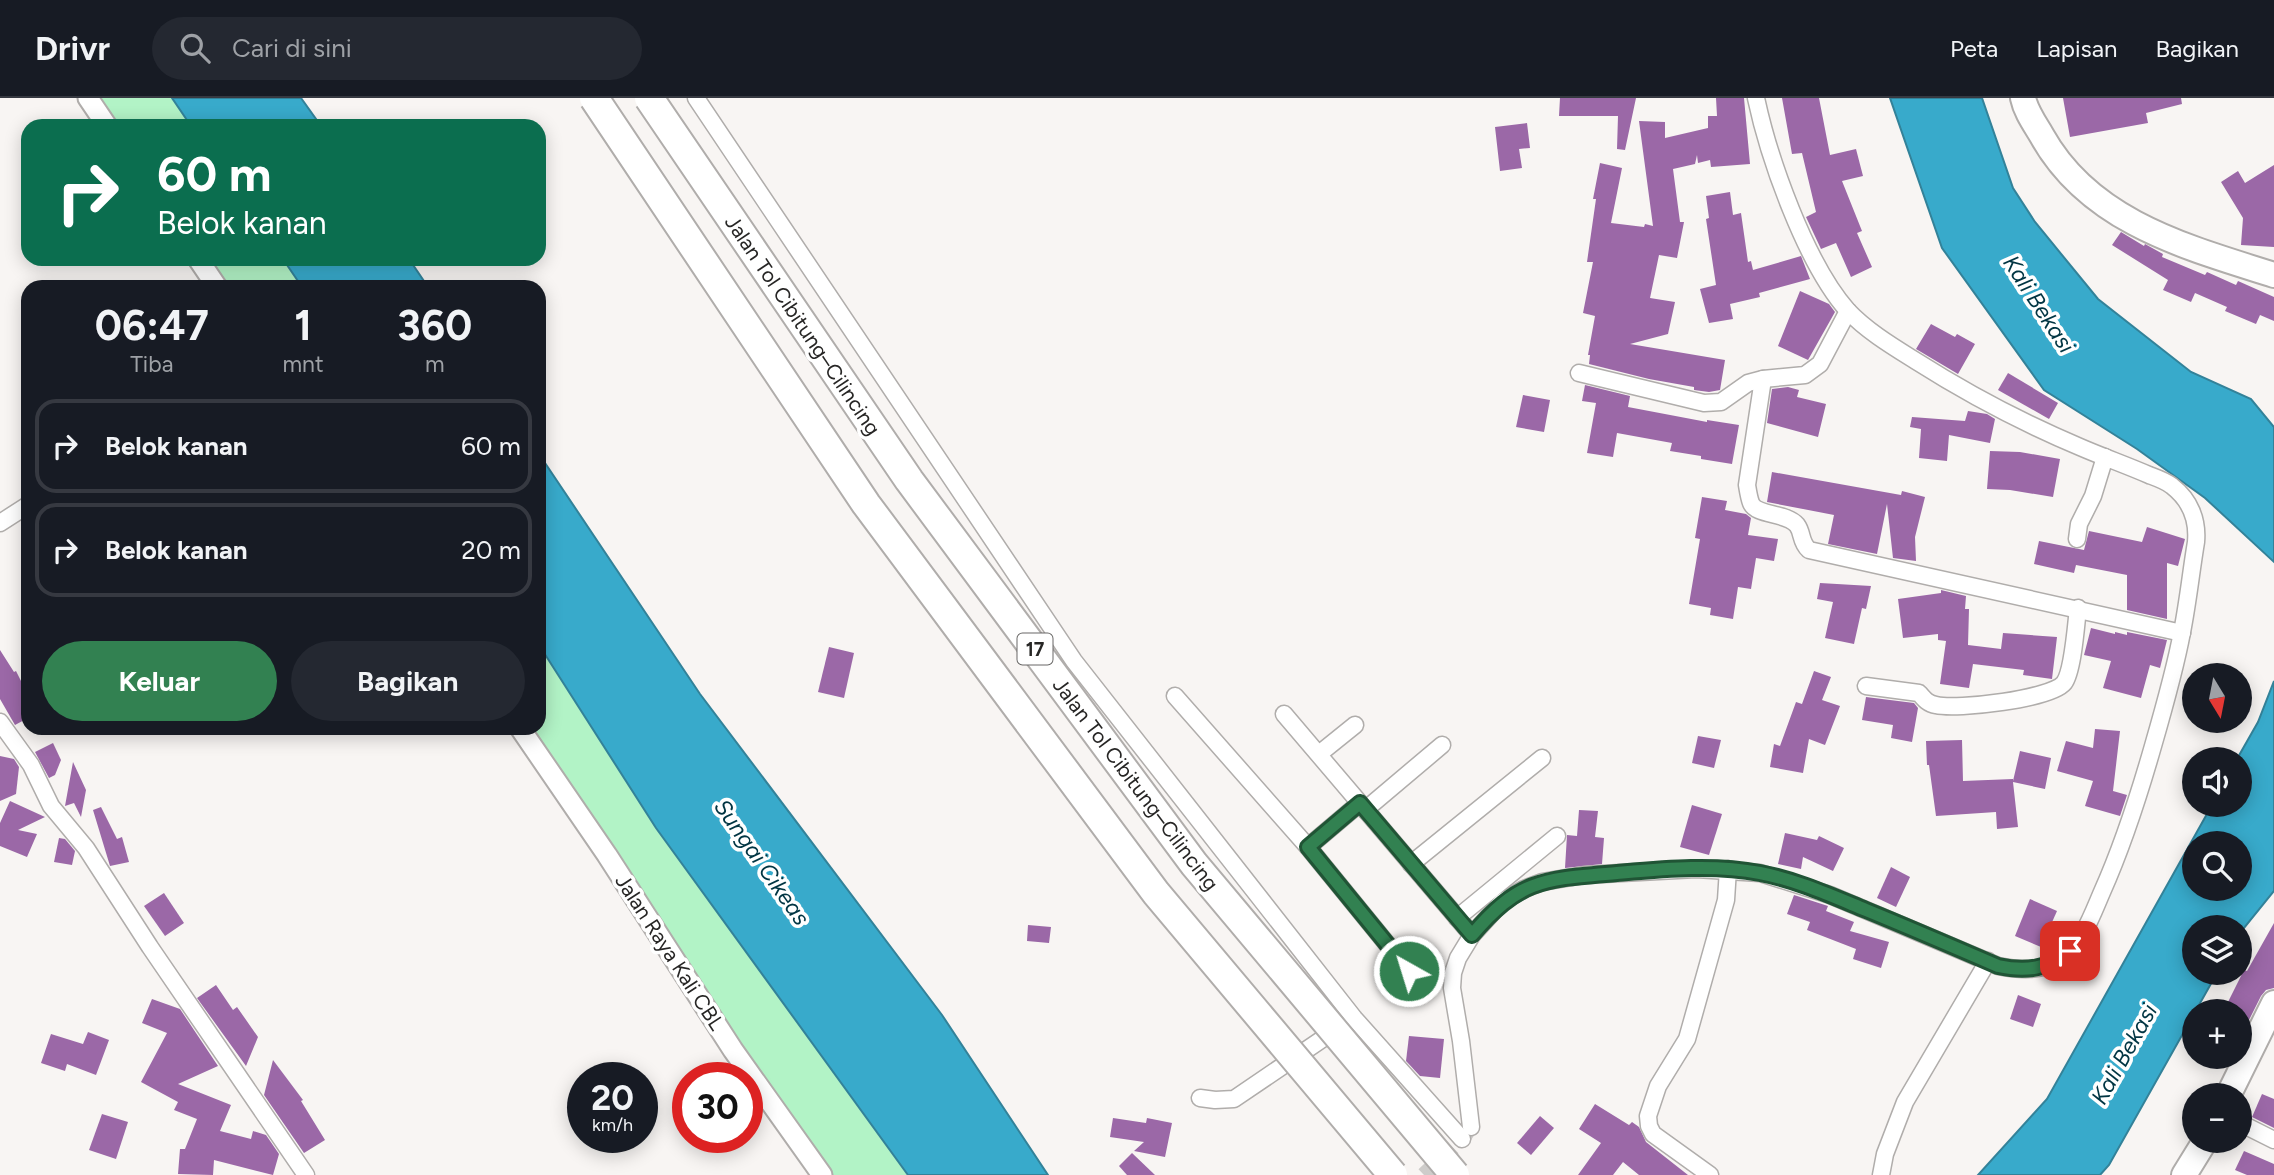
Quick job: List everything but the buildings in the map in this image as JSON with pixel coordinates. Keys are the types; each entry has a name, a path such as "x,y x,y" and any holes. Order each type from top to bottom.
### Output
{"highway":[{"name":"17","path":"594,98 866,504 1156,893 1393,1175"},
{"name":"Jalan Tol Cibitung–Cilincing","path":"649,98 909,480 1194,864 1455,1175"}],"main road":[{"path":"2023,98 2048,148 2063,168 2099,202 2125,219 2167,238 2221,259 2274,275"},
{"path":"2234,1083 2274,1003"},
{"path":"2184,1175 2197,1153"}],"street":[{"path":"88,98 102,119"},
{"path":"696,98 1074,661 1354,1018 1467,1133 1461,1041 1452,988 1453,972 1472,935 1502,902 1542,882 1625,872 1728,869 1760,873 1808,887 1988,961 2016,970 2031,969 2060,960 2080,939 2115,864 2162,715 2182,633 2197,530 2195,517 2188,505 2169,484 2080,447 1967,394 1884,341 1848,311 1801,233 1762,125 1756,98"},
{"path":"1579,373 1704,403 1721,402 1748,383 1805,374 1820,364 1848,311"},
{"path":"1763,379 1747,485 1751,503 1755,509 1793,521 1799,527 1802,544 1808,550 2182,633"},
{"path":"2077,539 2079,524 2093,496 2105,457"},
{"path":"0,523 21,510"},
{"path":"1866,686 1919,693 1934,705 1955,707 2015,700 2054,690 2062,686 2066,679 2078,608"},
{"path":"1175,696 1308,847 1409,971"},
{"path":"1284,713 1472,935"},
{"path":"0,722 31,765 51,806 86,848 150,947 306,1175"},
{"path":"1319,754 1355,725"},
{"name":"Jalan Raya Kali CBL","path":"525,735 607,855 733,1050 822,1175"},
{"path":"1308,847 1442,745"},
{"path":"1411,864 1542,758"},
{"path":"1457,918 1557,836"},
{"path":"1710,1175 1653,1135 1648,1116 1658,1086 1687,1039 1726,900 1728,869"},
{"path":"1881,1175 1885,1154 1905,1102 1988,961"},
{"path":"1200,1098 1234,1099 1354,1018"},
{"path":"2252,1129 2274,1140"}],"green space":[{"path":"101,98 172,98 186,119 115,119"},
{"path":"216,266 288,266 297,280 225,280"},
{"path":"546,655 763,975 908,1175 822,1175 763,1086 763,1062 747,1062 530,735 546,735"}],"water":[{"path":"172,98 301,98 316,119 186,119"},
{"name":"Kali Bekasi","path":"1890,98 1982,98 2013,188 2035,222 2098,299 2191,372 2251,399 2274,427 2274,562 2205,498 2137,449 2044,390 1942,248"},
{"path":"288,266 414,266 423,280 297,280"},
{"name":"Sungai Cikeas","path":"546,464 700,694 942,1015 1048,1175 908,1175 656,828 546,656"},
{"name":"Kali Bekasi","path":"2274,681 2274,891 2252,918 2252,915 2182,915 2182,985 2210,985 2202,999 2182,999 2182,1035 2109,1165 2100,1175 1978,1175 2047,1099 2182,858 2182,901 2252,901 2252,831 2197,831 2205,817 2252,817 2252,747 2244,747"}],"tunnel":[{"path":"1424,1175 1469,1129"}],"route":[{"path":"1409,971 1308,847 1360,803 1472,935 1502,902 1542,882 1625,872 1728,869 1760,873 1830,895 1998,966 2016,970 2031,969 2060,960 2070,951"}]}
